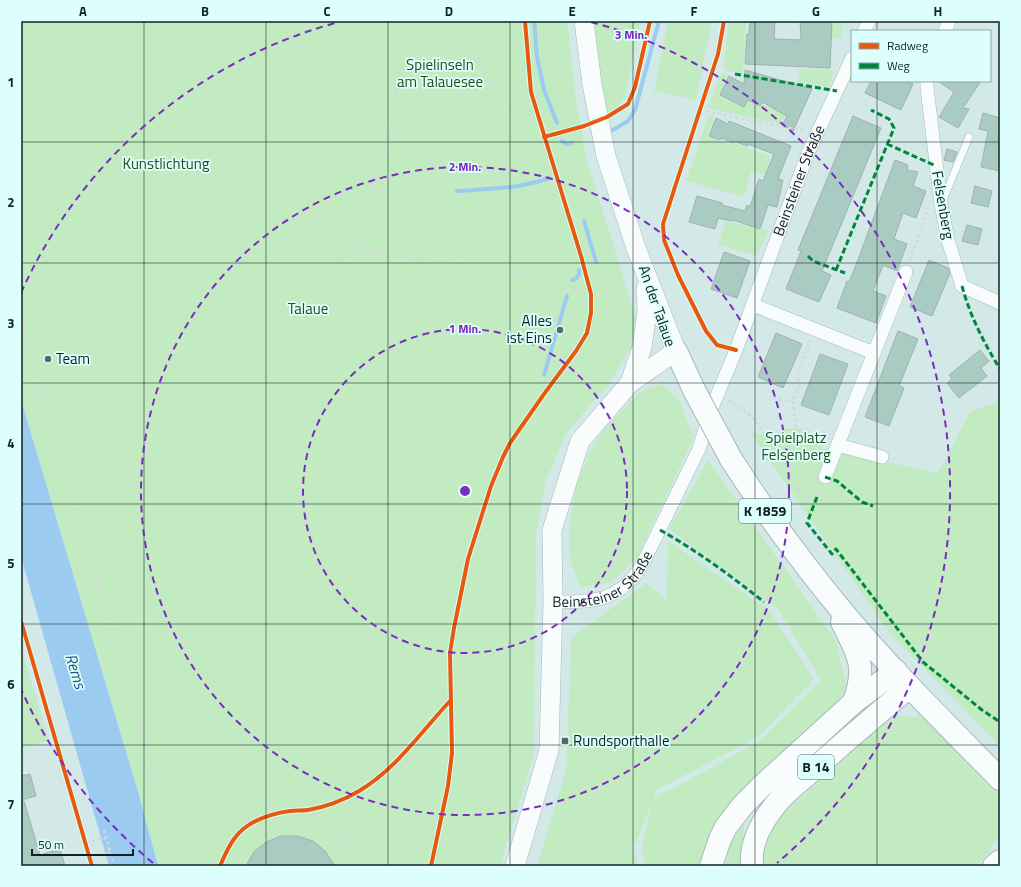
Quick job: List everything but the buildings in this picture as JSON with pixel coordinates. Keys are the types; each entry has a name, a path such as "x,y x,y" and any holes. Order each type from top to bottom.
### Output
{"highway":[{"name":"K 1859","path":"676,351 694,390 731,459 759,502 842,611 902,679"},
{"path":"826,591 855,649 860,665 861,676 854,702"},
{"path":"902,679 1000,779"},
{"name":"B 14","path":"711,866 723,833 743,805 762,786 854,702 902,679"},
{"name":"B 14","path":"752,866 754,843 761,826 771,810 786,794 815,768 902,679"},
{"path":"994,866 1000,862"},
{"path":"997,866 1000,862"}],"street":[{"name":"An der Talaue","path":"553,602 552,530 580,440 630,383 676,351 645,269 606,156 592,84 584,21"},
{"path":"864,30 869,21"},
{"name":"Beinsteiner Straße","path":"515,866 549,750 553,602 602,599 614,594 628,584 637,574 650,552 699,450 711,410 752,306 808,153 851,60"},
{"name":"Felsenberg","path":"927,82 940,200 948,240 962,286 1000,303"},
{"path":"630,383 642,346 647,312 645,269"},
{"path":"825,477 906,272"},
{"path":"752,306 874,353"},
{"path":"838,445 882,457"}],"lane":[{"path":"940,200 969,137"}],"path":[{"path":"357,248 356,237 360,220 381,161 392,123 399,65 399,21"},
{"path":"475,21 476,49 479,64 485,77 493,89 505,101 529,117 539,121"},
{"path":"700,110 817,133"},
{"path":"186,195 210,212 219,214 230,213 273,197 287,198 300,203 312,212 331,235 341,242 357,248 375,253 528,276 559,283 591,294"},
{"path":"906,272 929,205 940,200"},
{"path":"21,400 44,393 53,388 85,358 98,351 130,353 201,371 226,372 250,368 266,360 290,339 306,318 326,272 331,266 357,248"},
{"path":"21,317 155,776 179,866"},
{"path":"796,428 793,400 799,387 796,377 814,330"},
{"path":"773,397 784,401 793,400"},
{"path":"738,407 751,416 758,424 800,492 812,499 817,497 825,477"},
{"path":"155,776 192,800 226,813 258,820"},
{"path":"301,810 313,809"},
{"path":"307,810 343,839 352,853 357,866"},
{"path":"251,824 263,818"},
{"path":"104,830 113,861"},
{"path":"343,839 351,832"},
{"path":"86,843 106,838"},
{"path":"90,858 110,852"}],"green space":[{"name":"Talaue","path":"21,21 567,21 575,92 587,162 636,317 632,346 608,385 566,433 546,481 536,534 534,754 500,866 334,866 330,857 315,843 306,838 285,836 265,842 254,853 246,866 158,866 139,795 21,400"},
{"path":"590,21 641,21 625,99 606,117"},
{"path":"668,21 712,21 696,100 654,91"},
{"path":"729,21 746,21 743,73 723,70"},
{"path":"800,22 842,23 842,38 800,37"},
{"path":"799,69 834,70 829,87 798,82"},
{"path":"721,73 728,75 719,96 732,103 735,99 746,106 748,101 760,107 762,104 774,110 776,106 787,111 781,124 708,108"},
{"path":"709,114 715,116 707,136 721,142 722,140 735,145 736,143 771,157 765,175 751,171 744,197 686,181"},
{"path":"726,221 768,231 757,256 718,245"},
{"path":"662,384 678,399 694,437 636,560 609,583 580,587 569,557 569,524 576,487 590,451 603,430 640,392"},
{"name":"Spielplatz Felsenberg","path":"1000,401 1000,746 888,631 750,432 774,438 779,430 794,428 804,429 817,439 822,446 821,448 938,473 970,412"},
{"path":"708,460 836,641 847,690 821,722 739,792 707,844 701,866 646,866 641,849 653,801 633,848 639,866 537,866 566,771 571,638 646,583 667,600 668,541 769,610 814,679 758,737 654,791 655,797 758,742 821,680 778,609 669,529"},
{"path":"21,649 49,740 21,748"},
{"path":"921,714 932,723 1000,794 1000,837 989,849 992,850 975,866 758,866 775,822 892,715 913,717"},
{"path":"744,824 745,866 726,866 731,842"}],"water":[{"name":"Rems","path":"21,400 139,795 158,866 109,866 21,557"}],"waterway":[{"path":"534,21 537,57 544,90 557,123"},
{"path":"613,130 628,121 635,110 659,21"},
{"path":"562,141 567,144 572,143"},
{"path":"457,191 515,186 538,182 549,178"},
{"path":"584,221 596,262"},
{"path":"572,280 576,279 579,274 579,270"},
{"path":"544,375 567,296"}],"marked path":[{"path":"735,74 837,91"},
{"path":"836,270 894,128 889,119 871,110"},
{"path":"887,144 936,166"},
{"path":"808,256 813,261 845,273"},
{"path":"962,286 978,329 1000,369"},
{"path":"825,477 837,481 862,502 873,506"},
{"path":"817,497 807,523 832,554 836,549 923,662 982,710 1000,722"},
{"path":"660,530 687,546 764,602"}],"cycle path":[{"path":"431,866 448,786 452,753 450,653 468,559 491,486 503,457 510,443 576,351 587,333 591,313 591,294 581,256 531,92 525,21"},
{"path":"544,137 584,126 607,117 628,104 635,87 650,21"},
{"path":"724,21 718,54 663,224 664,240 678,275 706,331 717,345 736,350"},
{"path":"21,621 92,866"},
{"path":"220,866 234,839 251,823 282,812 308,810 328,805 359,791 372,782 408,749 450,701"}],"place":[{"name":"Alles ist Eins","path":"560,330"},
{"name":"Team","path":"48,359"},
{"name":"Rundsporthalle","path":"565,741"}],"park label":[{"name":"Spielinseln am Talauesee","path":"440,74"},
{"name":"Kunstlichtung","path":"166,164"}]}
